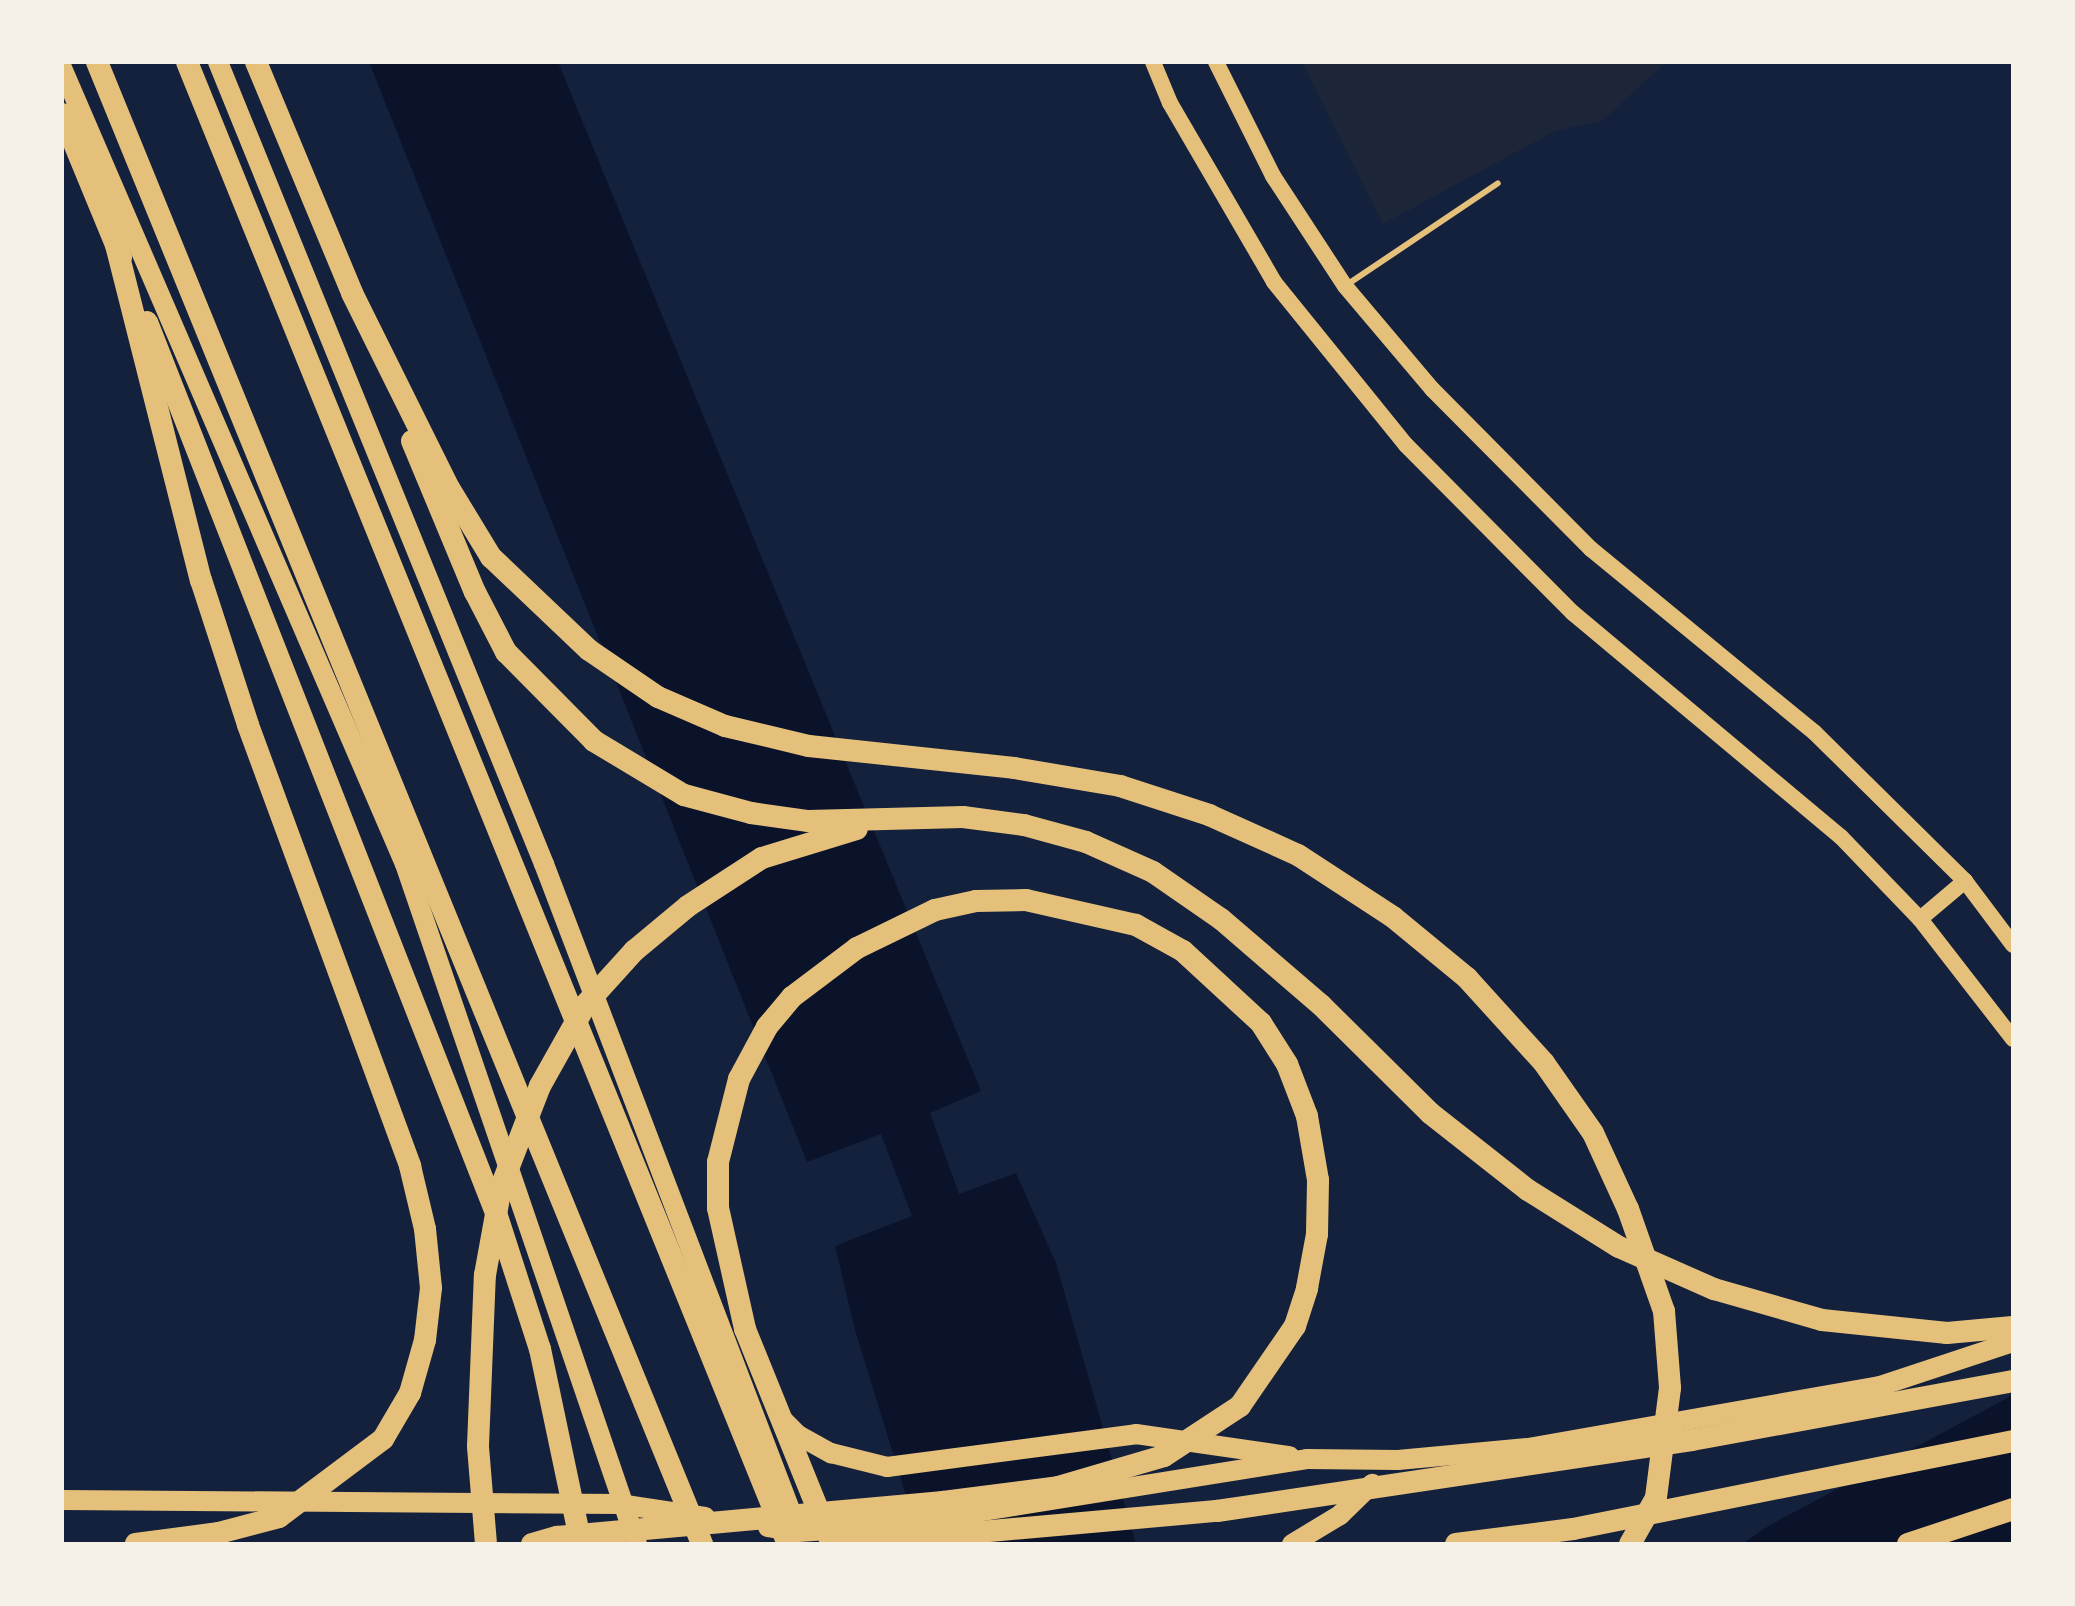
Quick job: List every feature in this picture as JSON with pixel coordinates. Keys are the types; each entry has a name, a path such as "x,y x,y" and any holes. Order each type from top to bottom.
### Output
{"highway":[{"path":"97,62 702,1544"},
{"path":"187,62 796,1540"},
{"path":"256,62 475,592 506,652 554,706 594,741 684,795 751,813 808,821 904,817 1024,825 1086,842 1153,872 1221,919 1310,995 1430,1113 1528,1190 1619,1247 1714,1289 1822,1320 1947,1333 2013,1327"},
{"path":"62,114 496,1213 540,1349 581,1544"},
{"path":"116,245 205,595 248,725 410,1166 425,1229 431,1288 425,1340 410,1393 383,1439 279,1517 219,1533 136,1544"},
{"path":"352,293 449,488 491,557 589,650 658,697 725,726 809,746 1014,768 1120,786 1209,815 1298,855 1393,917 1467,978 1544,1063 1593,1133 1628,1209 1664,1311 1670,1388 1656,1498 1630,1544"},
{"path":"486,1544 478,1446 485,1275 501,1187 540,1086 586,1004 634,951 688,906 762,858 807,841 904,817"},
{"path":"532,1544 557,1537 804,1514 820,1513 835,1512 943,1502 1058,1487 1164,1456 1240,1406 1295,1326 1307,1288 1317,1234 1318,1193 1307,1116 1287,1064 1261,1023 1183,951 1136,925 1026,900 976,901 935,910 857,948 801,989 767,1027 739,1079 718,1162 718,1208 745,1329 808,1487 814,1501 820,1515 832,1544"},
{"path":"845,1544 1233,1509 1692,1440 2013,1381"},
{"path":"1456,1544 1573,1529 2013,1441"},
{"path":"1908,1544 2013,1509"}],"main road":[{"path":"218,62 544,864 739,1376 796,1540"},
{"path":"1153,62 1170,103 1274,282 1406,445 1573,613 1841,837 1920,919 2013,1039"},
{"path":"1216,62 1273,176 1345,286 1432,389 1591,549 1814,732 1965,881 2013,945"},
{"path":"62,68 405,864 619,1504 637,1544"},
{"path":"1920,919 1965,881"},
{"path":"739,1376 798,1435 831,1453 887,1467 1136,1434 1307,1459 1398,1460 1528,1448 1880,1386 2013,1342"},
{"path":"62,1500 619,1504 796,1540 1145,1488 1307,1459"},
{"path":"1292,1544 1340,1515 1398,1460"}],"lane":[{"path":"1345,286 1498,183"}],"shaded area":[{"path":"369,62 558,62 981,1091 930,1113 959,1194 1016,1173 1056,1263 1136,1544 921,1544 855,1330 835,1246 912,1216 881,1134 807,1162"},
{"path":"1302,62 1666,62 1602,121 1555,131 1383,224"},
{"path":"2013,1395 2013,1544 1742,1544 1770,1525"}]}
